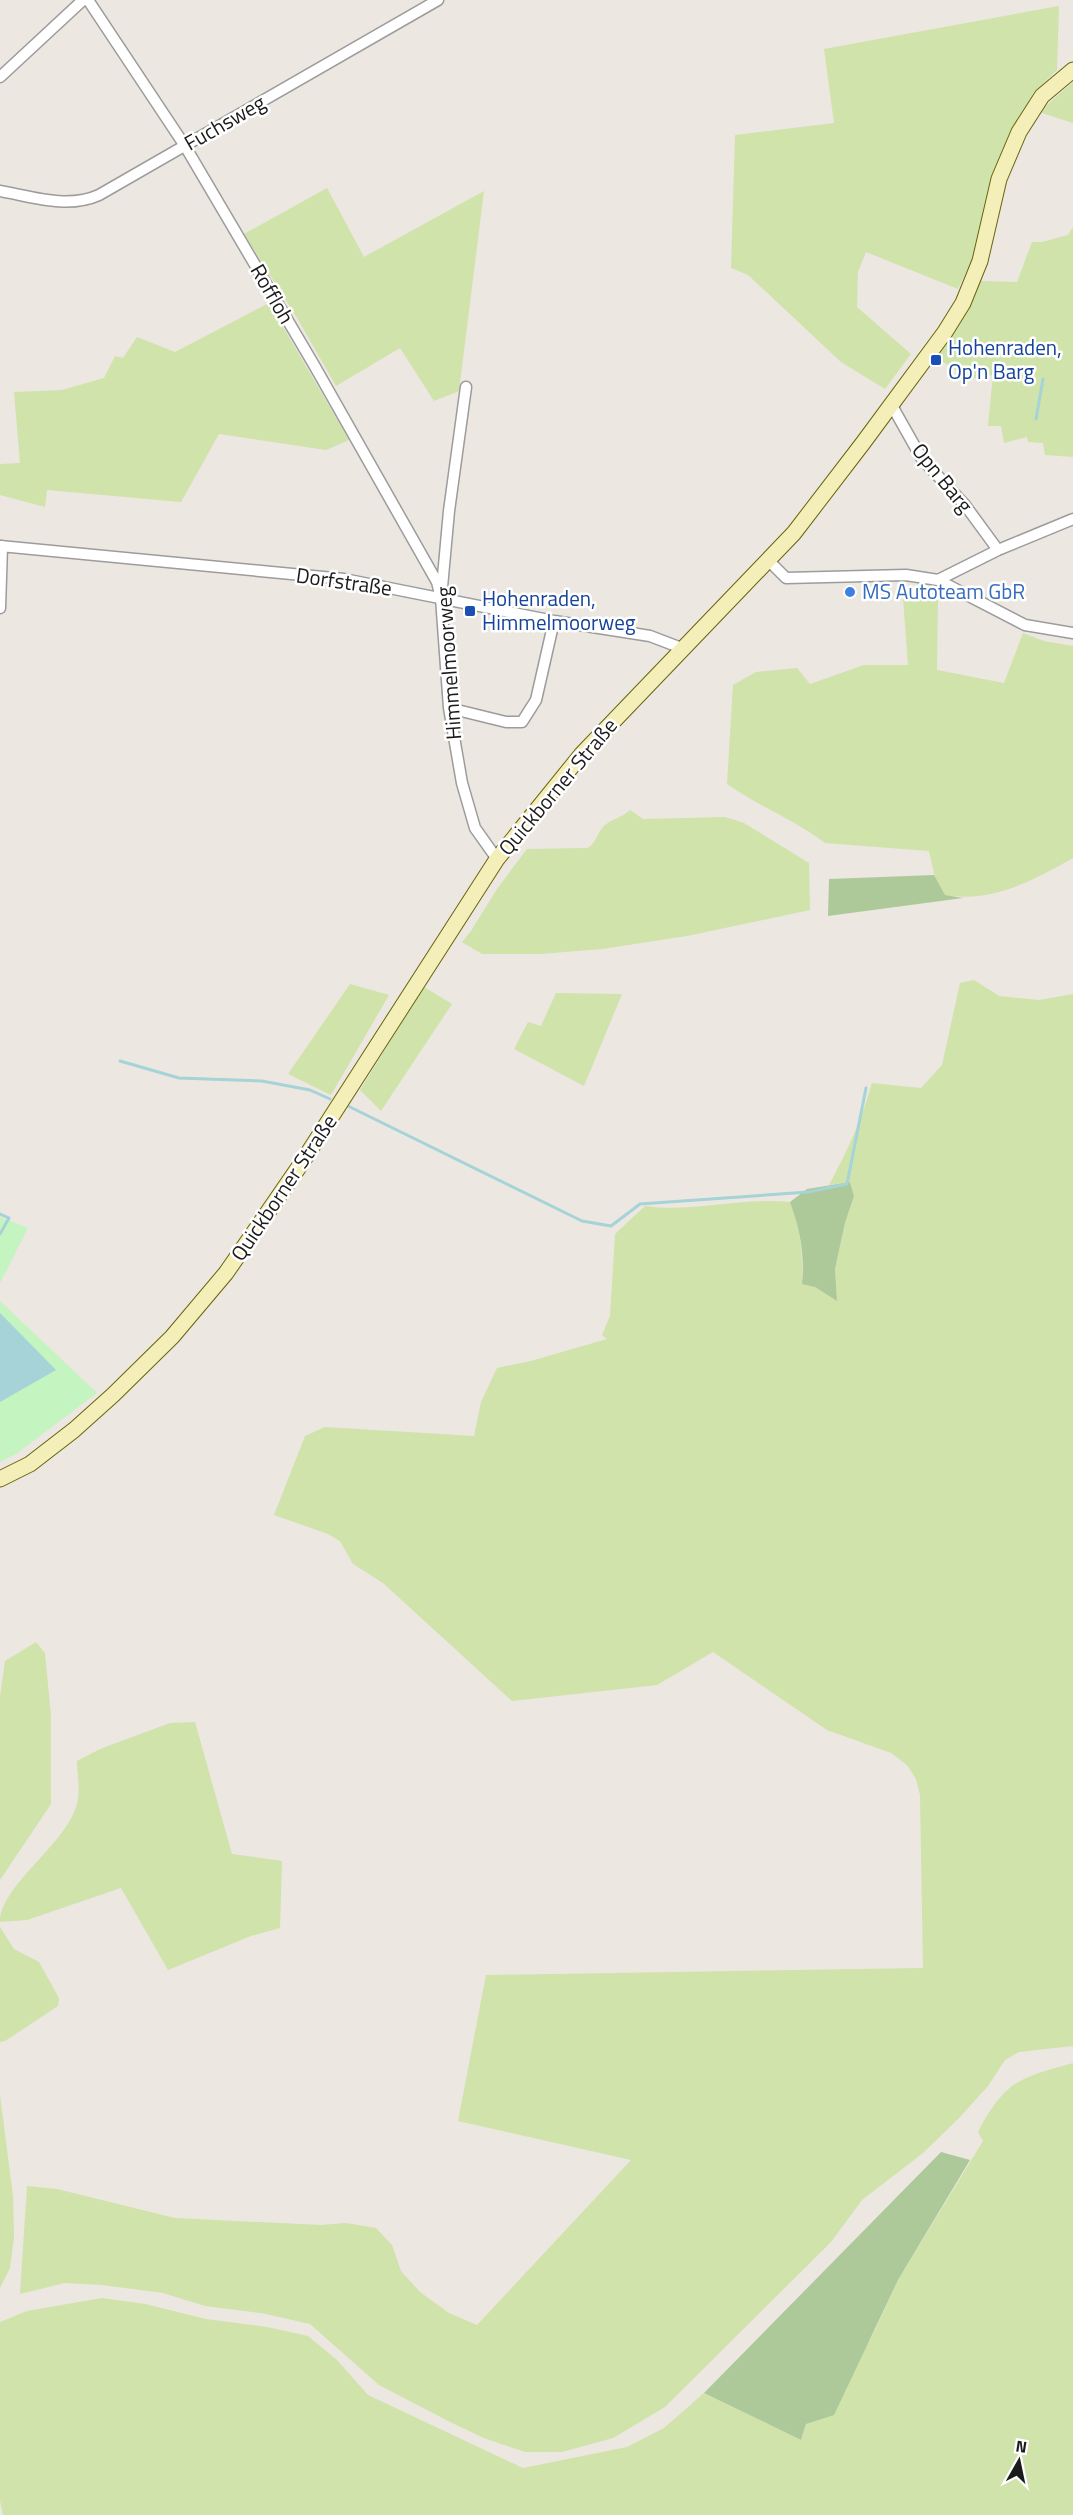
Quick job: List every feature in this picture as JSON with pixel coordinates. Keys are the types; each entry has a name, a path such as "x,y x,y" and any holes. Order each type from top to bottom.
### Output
{"main road":[{"name":"Quickborner Straße","path":"0,1479 30,1464 74,1430 113,1395 172,1337 226,1273 301,1164 497,859 581,755 725,608 794,533 945,332 963,303 980,261 999,179 1019,132 1042,96 1073,70"}],"street":[{"path":"0,77 82,0"},
{"name":"Roffloh","path":"88,0 185,146 314,365 437,582 441,598"},
{"name":"Fuchsweg","path":"0,191 67,203 84,202 438,0"},
{"name":"Himmelmoorweg","path":"466,387 449,511 441,598 449,708 462,783 475,828 497,859"},
{"name":"Opn Barg","path":"891,404 922,459 965,505 998,550"},
{"path":"938,579 998,550 1073,519"},
{"path":"0,608 1,546"},
{"name":"Dorfstraße","path":"1,546 344,579 554,621 650,636 684,649"},
{"path":"769,561 786,579 906,575 938,579 1025,625 1073,633"},
{"path":"449,708 506,722 522,722 536,700 554,621"}],"green space":[{"path":"1059,6 1057,70 1033,93 993,173 974,255 958,289 866,252 858,272 857,307 911,354 885,389 841,362 748,275 731,268 735,135 834,123 824,49"},
{"path":"1073,82 1073,123 1039,112"},
{"path":"327,188 364,257 484,191 459,391 434,401 400,348 336,386 297,318 244,234"},
{"path":"1073,227 1073,457 1045,455 1043,443 1028,442 1027,437 1004,443 1001,426 988,426 993,375 969,379 933,355 962,316 980,281 1017,282 1032,242 1042,242 1068,235"},
{"path":"269,303 349,440 326,450 219,434 181,502 47,490 45,507 0,495 0,464 20,463 14,392 62,390 104,378 115,356 123,358 137,337 175,352"},
{"path":"903,598 938,600 937,670 1004,683 1023,633 1044,641 1073,646 1073,858 1027,882 996,893 963,897 945,895 935,878 929,851 825,843 727,784 733,685 756,672 797,668 810,684 864,665 908,665"},
{"path":"630,810 643,819 725,817 744,823 809,863 810,910 687,936 602,949 540,954 482,954 462,942 527,849 588,848 605,825"},
{"path":"934,875 945,895 963,898 828,916 829,879"},
{"path":"974,980 999,996 1039,1000 1073,994 1073,2046 1019,2052 1005,2060 988,2086 959,2118 923,2153 862,2200 831,2242 665,2407 613,2438 562,2452 525,2452 484,2438 450,2422 379,2385 310,2324 261,2313 205,2306 163,2293 102,2285 65,2283 20,2294 27,2186 57,2189 175,2218 321,2225 346,2223 376,2228 392,2245 401,2271 420,2292 449,2313 477,2325 631,2160 458,2121 486,1975 923,1968 920,1795 916,1779 907,1765 891,1753 827,1730 713,1652 657,1685 512,1701 383,1583 353,1564 340,1541 328,1534 274,1515 305,1436 325,1427 474,1436 481,1402 497,1368 531,1361 607,1339 602,1335 610,1316 615,1234 645,1206 681,1208 753,1202 790,1202 797,1222 800,1242 802,1283 815,1287 837,1300 835,1269 845,1223 854,1196 850,1182 829,1185 854,1135 872,1083 921,1088 942,1065 960,983"},
{"path":"350,984 389,995 331,1095 288,1074"},
{"path":"424,987 452,1004 381,1111 360,1090"},
{"path":"556,993 622,994 584,1086 514,1049 528,1022 541,1026"},
{"path":"850,1182 854,1196 845,1223 835,1269 837,1301 815,1287 802,1284 801,1242 790,1202 807,1189"},
{"path":"0,1217 28,1228 0,1283"},
{"path":"0,1301 97,1393 16,1454 0,1462"},
{"path":"36,1642 45,1653 51,1716 51,1804 0,1880 0,1696 5,1661"},
{"path":"195,1722 232,1854 282,1861 280,1928 251,1936 168,1970 121,1888 27,1920 0,1922 3,1908 11,1893 63,1831 73,1815 79,1794 77,1761 100,1749 170,1723"},
{"path":"0,1927 14,1949 39,1962 59,1998 58,2006 0,2042"},
{"path":"1073,2063 1073,2515 3,2515 0,2501 0,2322 27,2311 102,2298 145,2304 206,2319 267,2327 308,2336 337,2360 368,2395 523,2468 627,2447 664,2428 704,2393 801,2440 806,2424 852,2372 898,2280 983,2141 978,2132 997,2102 1015,2084 1026,2078"},
{"path":"0,2095 13,2196 14,2237 10,2268 0,2288"},
{"path":"941,2152 970,2160 898,2280 834,2415 806,2424 801,2440 704,2393"}],"water":[{"path":"0,1313 56,1370 0,1402"}],"waterway":[{"path":"1036,419 1043,379"},
{"path":"120,1061 179,1078 262,1081 310,1090 330,1099"},
{"path":"348,1106 582,1221 611,1226 640,1204 808,1192 847,1184 866,1088"},
{"path":"0,1214 9,1218 0,1234"}],"place":[{"name":"Hohenraden, Op'n Barg","path":"936,360"},
{"name":"MS Autoteam GbR","path":"850,592"},
{"name":"Hohenraden, Himmelmoorweg","path":"470,611"}]}
